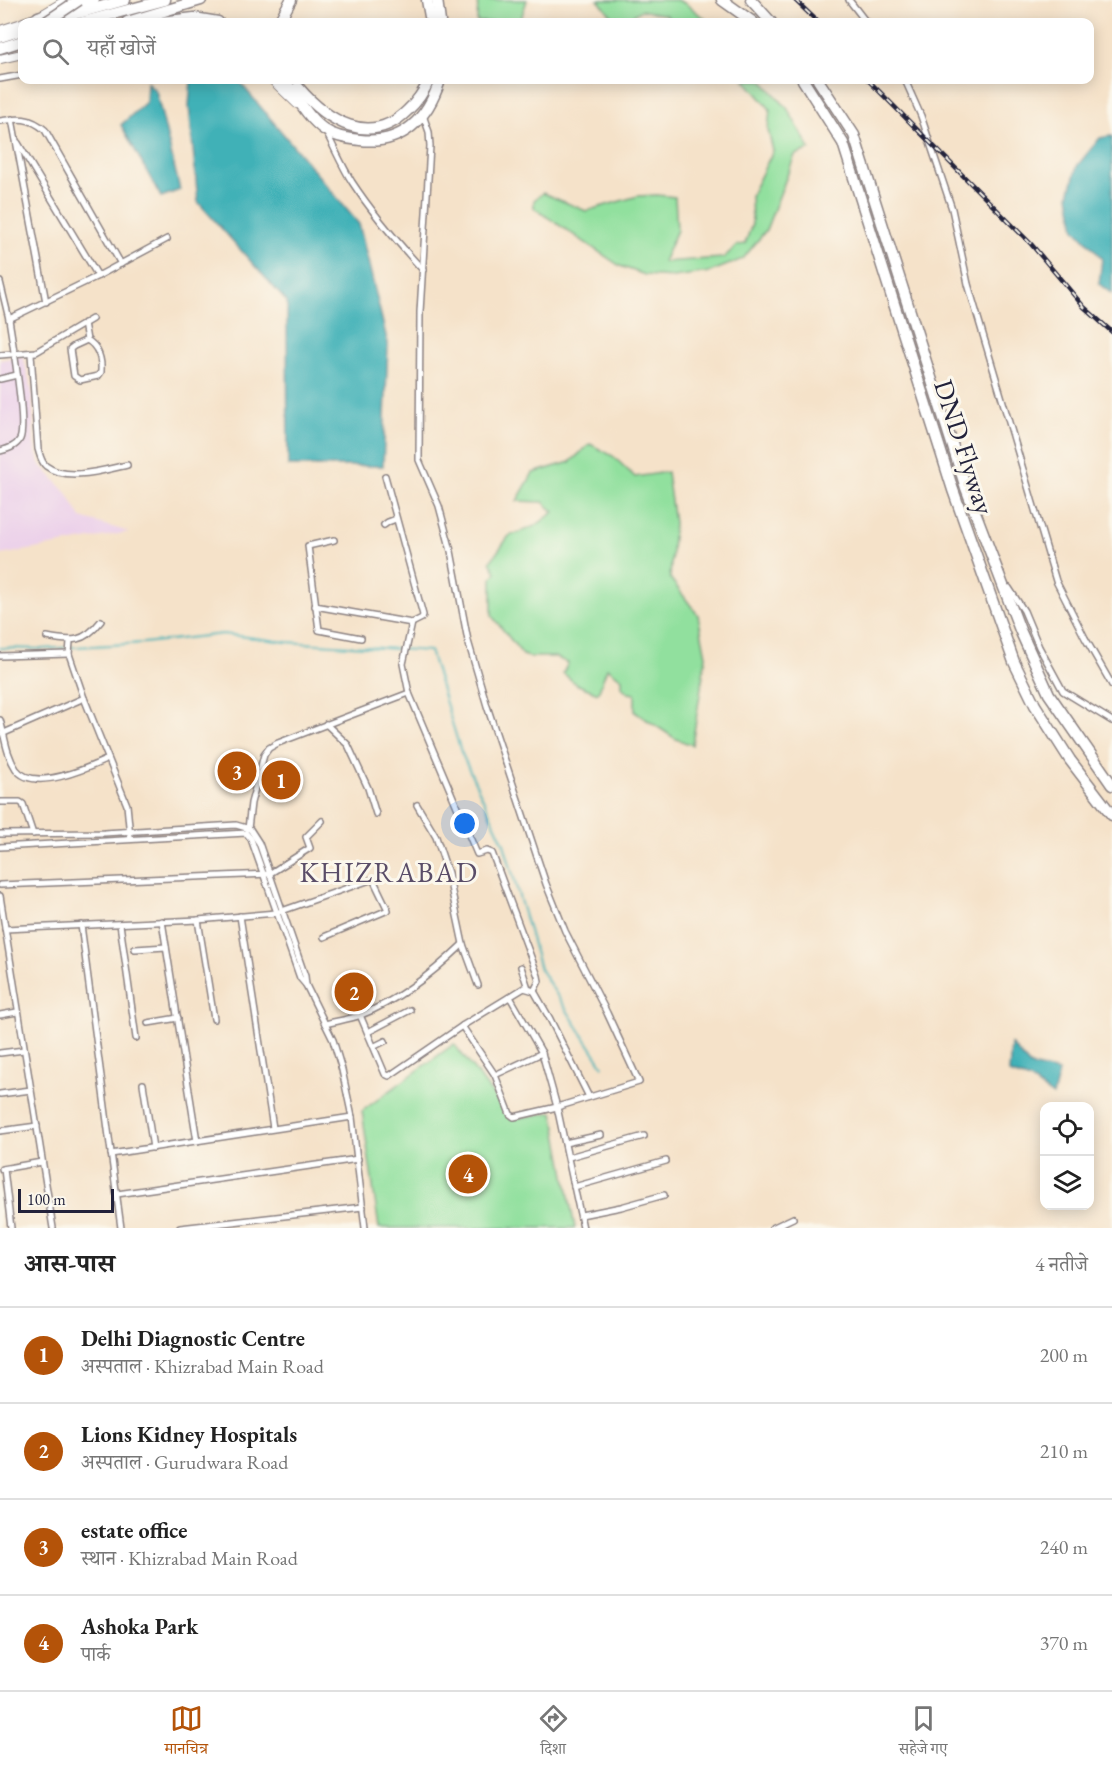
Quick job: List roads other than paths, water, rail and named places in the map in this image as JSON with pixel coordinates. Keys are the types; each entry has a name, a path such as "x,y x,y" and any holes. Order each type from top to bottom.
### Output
{"highway":[{"path":"49,18 78,0"},
{"path":"51,18 94,0"},
{"path":"56,18 125,0"},
{"path":"98,18 165,0"},
{"path":"140,18 201,0"},
{"path":"281,18 291,0"},
{"path":"427,0 430,18"},
{"path":"437,0 439,18"},
{"path":"722,0 747,18"},
{"path":"745,0 762,13"},
{"path":"751,0 767,18"},
{"path":"0,37 18,31"},
{"path":"0,48 18,42"},
{"path":"287,84 300,99 310,117 325,130 351,140 381,141 403,132 416,123 435,96 439,84"},
{"path":"296,84 327,115 348,125 369,128 388,126 397,121 413,106 427,84"},
{"name":"DND Flyway","path":"806,84 843,143 953,490 1014,662 1035,705 1070,760 1112,815"},
{"name":"DND Flyway","path":"821,84 854,135 966,488 1020,630 1049,694 1112,785"}],"main road":[{"path":"47,18 64,0"},
{"path":"0,30 18,25"},
{"path":"0,59 18,55"},
{"path":"276,84 310,117"}],"street":[{"path":"849,0 863,18"},
{"path":"0,79 18,76"},
{"path":"907,84 921,116 952,209 968,284 1056,581 1112,685"},
{"path":"423,114 429,132 430,146 420,312 420,460 439,506 451,550 468,641 487,706 546,884 565,931 607,1013 639,1083 514,1117 510,1114 495,1076 462,1026"},
{"path":"12,119 46,302"},
{"path":"0,121 27,119 37,123 48,134 120,264"},
{"path":"325,130 363,198 423,270"},
{"path":"16,140 98,276"},
{"path":"9,319 98,276 167,239"},
{"path":"0,282 15,354 21,435 19,441 13,446 0,451"},
{"path":"0,355 31,354 92,319"},
{"path":"84,323 87,340"},
{"path":"87,340 97,349 101,372 98,376 80,380 74,376 70,350 87,340"},
{"path":"31,354 38,449 46,466 60,472 72,473 128,465"},
{"path":"0,379 17,375"},
{"path":"315,606 412,623 422,618 385,476"},
{"path":"384,525 396,519"},
{"path":"334,540 308,546 319,630 360,638"},
{"path":"999,575 1024,611 1039,647 1064,691 1112,721"},
{"path":"0,656 70,648 101,621"},
{"path":"360,1015 385,1074 391,1076 462,1026 510,997 531,990 539,981 492,853 487,851 477,854 410,693 404,668 412,623"},
{"path":"47,637 70,648 84,698 127,805 131,840"},
{"path":"248,831 252,803 266,752 278,742 410,693"},
{"path":"2,731 84,698"},
{"path":"0,720 11,759 21,774 26,777 49,778 76,773 108,759"},
{"path":"326,724 348,745 368,788 376,814"},
{"path":"0,802 23,804 33,834"},
{"path":"417,805 436,837 448,873 463,944 478,985"},
{"path":"0,885 266,874 310,848 306,837 322,821"},
{"path":"0,834 130,832 236,825 248,831 259,843 266,874 300,978 326,1024 337,1052 352,1117 364,1228"},
{"path":"0,847 248,831"},
{"path":"5,929 198,920 279,913 374,879 388,910 324,937"},
{"path":"0,896 53,1228"},
{"path":"240,916 273,1128"},
{"path":"198,920 214,1019"},
{"path":"162,921 197,1142"},
{"path":"120,924 136,1038"},
{"path":"81,926 121,1228"},
{"path":"326,1024 360,1015 406,990 435,970 463,944"},
{"path":"135,949 166,947"},
{"path":"521,968 590,1097"},
{"path":"510,997 542,1053 569,1157 583,1228"},
{"path":"368,1032 410,1010"},
{"path":"0,1016 17,1012"},
{"path":"148,1023 177,1018"},
{"path":"375,1047 385,1041"},
{"path":"0,1053 24,1050"},
{"path":"495,1076 542,1053"},
{"path":"143,1084 153,1148"},
{"path":"0,1094 31,1090"},
{"path":"111,1154 352,1117"},
{"path":"0,1131 37,1126"},
{"path":"565,1143 602,1135"},
{"path":"569,1157 644,1136"},
{"path":"117,1194 358,1159"},
{"path":"574,1187 666,1161"},
{"path":"10,1228 2,1169 42,1162"},
{"path":"581,1215 621,1208 664,1195"},
{"path":"180,1228 363,1207"},
{"path":"772,1228 793,1218"}],"water":[{"path":"147,84 149,84 156,91 180,190 161,197 121,125 146,102"},
{"path":"191,84 241,84 359,224 388,344 383,466 288,466 287,302 198,202 189,106"},
{"path":"1112,136 1112,294 1099,284 1102,258 1075,229 1069,195 1077,166 1100,138"},
{"path":"1011,1044 1030,1066 1059,1072 1053,1096 1030,1080 1009,1073"}],"waterway":[{"path":"0,648 42,649 144,643 223,634 286,642 430,651 461,752 504,844 540,969 603,1066"}],"railway":[{"path":"795,0 814,18"},
{"path":"872,84 1031,244 1084,307 1112,332"}],"place":[{"name":"estate office","path":"237,771"},
{"name":"Delhi Diagnostic Centre","path":"281,780"},
{"name":"Lions Kidney Hospitals","path":"354,992"},
{"name":"Ashoka Park","path":"468,1174"}],"district":[{"name":"KHIZRABAD","path":"389,872"}]}
